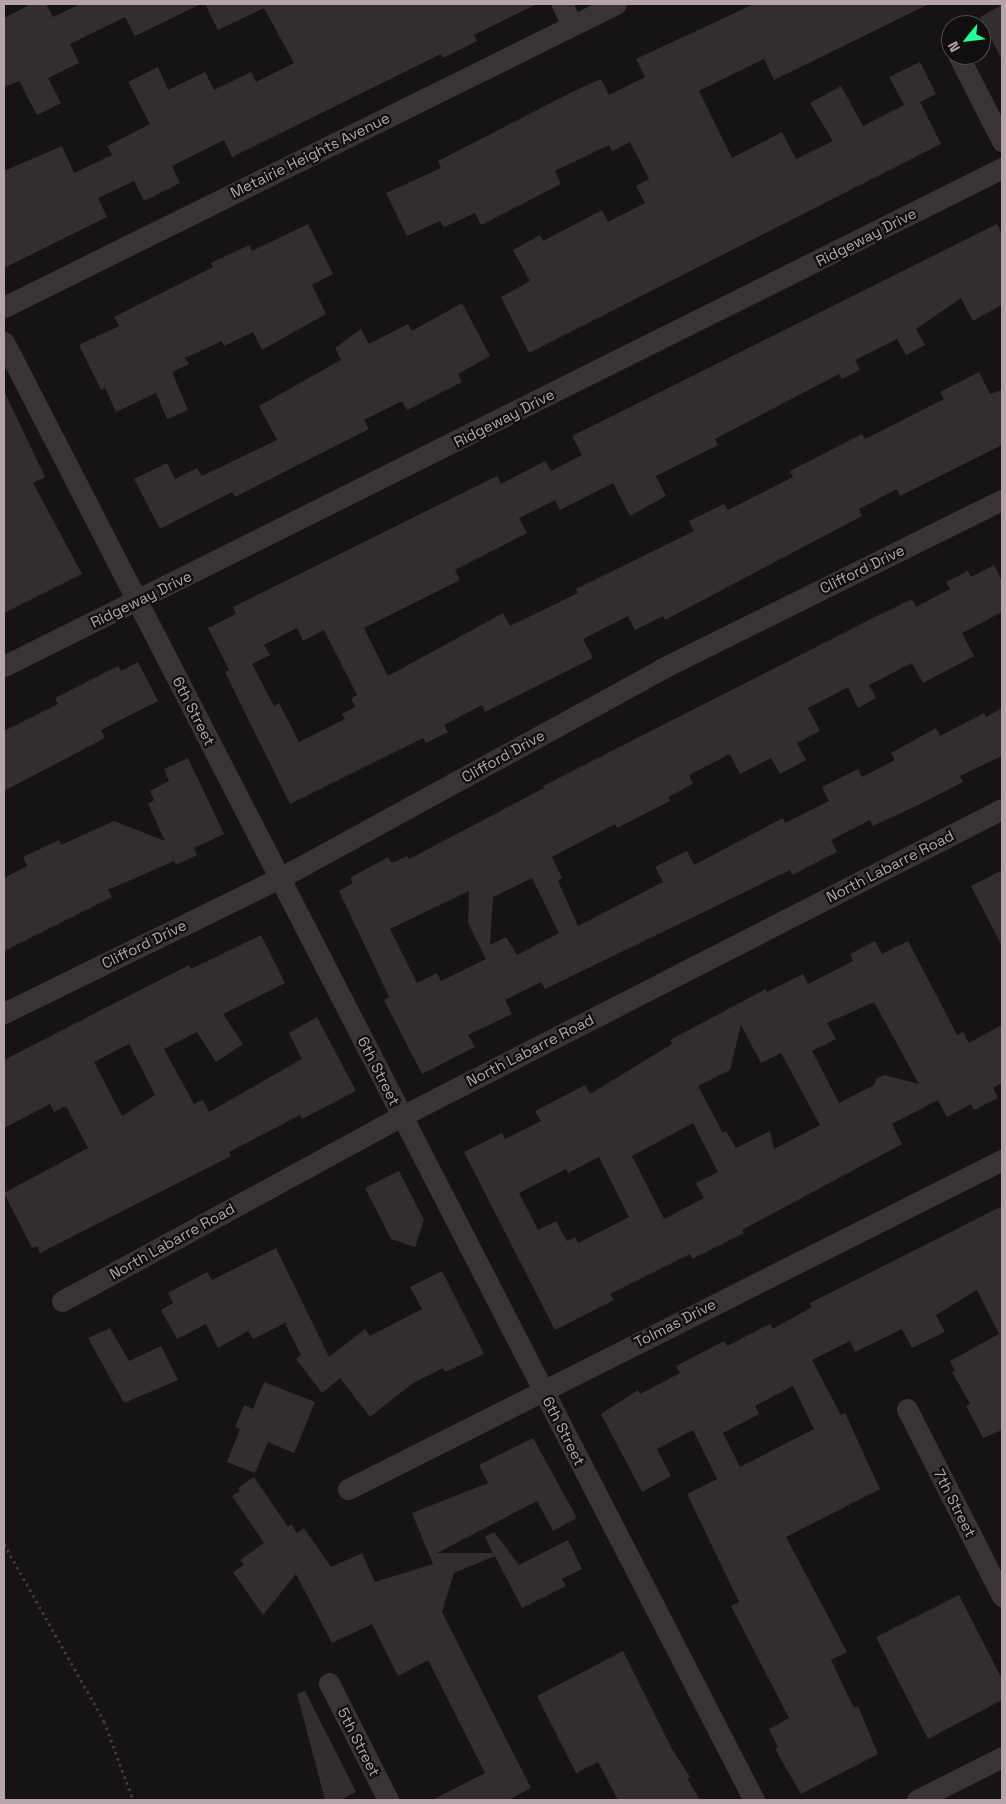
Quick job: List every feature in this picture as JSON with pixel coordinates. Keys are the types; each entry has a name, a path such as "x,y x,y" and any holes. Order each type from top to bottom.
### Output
{"street":[{"path":"562,4 572,25"},
{"name":"Metairie Heights Avenue","path":"4,307 616,4"},
{"path":"963,65 1002,141"},
{"name":"Ridgeway Drive","path":"4,666 137,602 1002,168"},
{"name":"6th Street","path":"4,342 754,1800"},
{"name":"Clifford Drive","path":"4,1013 280,878 661,669 1002,500"},
{"name":"North Labarre Road","path":"62,1301 402,1116 1002,808"},
{"name":"Tolmas Drive","path":"348,1489 1002,1160"},
{"name":"7th Street","path":"907,1409 1002,1596"},
{"name":"5th Street","path":"329,1683 388,1800"},
{"path":"917,1800 1002,1757"}],"path":[{"path":"4,1544 104,1721 133,1800"}],"building":[{"path":"31,4 46,4 53,17 80,4 201,4 135,36 125,17 70,44 79,63 48,78 61,103 37,115 19,81 4,87 4,18"},
{"path":"205,4 537,4 474,35 477,41 443,58 441,54 232,157 224,140 172,166 180,183 144,201 134,181 98,198 107,217 4,268 4,171 62,146 74,173 112,155 107,146 150,124 128,82 158,67 168,90 205,72 214,90 251,72 256,82 294,63 264,8 218,30"},
{"path":"754,4 929,4 774,80 764,59 699,91 732,158 782,132 796,159 833,141 810,103 841,86 863,126 904,105 889,77 920,62 936,94 920,102 941,144 529,353 501,297 530,281 513,250 540,235 543,241 602,210 608,222 645,203 636,186 649,179 630,142 612,151 609,145 555,171 561,184 481,225 475,213 444,227 440,221 407,236 386,193 441,168 438,161 601,79 609,95 645,77 636,59"},
{"path":"1002,5 1002,60 991,38 991,15 984,15"},
{"path":"308,224 333,274 312,285 326,314 262,350 253,332 224,346 222,341 185,358 189,364 172,372 188,410 167,419 156,393 116,412 105,388 101,390 79,345 119,326 114,317 213,267 211,263 249,245 252,251"},
{"path":"997,224 1002,235 1002,305 973,321 961,298 916,329 925,345 906,355 897,339 855,360 860,370 842,379 839,374 715,439 718,445 656,476 666,496 630,516 613,483 560,510 555,500 519,518 527,533 455,570 460,580 364,628 388,676 503,613 510,626 578,593 576,589 694,531 689,521 724,504 728,510 793,477 790,471 862,434 865,439 944,399 940,392 979,372 990,394 1002,390 1002,445 900,496 897,489 859,509 862,516 665,620 663,616 635,630 628,616 583,639 593,658 485,712 482,705 444,725 448,732 426,743 423,738 290,804 225,672 229,670 208,628 236,614 233,607 497,476 501,484 545,461 551,471 582,455 572,436","holes":["297,628 303,641 324,630 357,695 351,698 355,707 342,714 345,719 299,742 279,703 274,706 252,664 270,655 264,645"]},
{"path":"462,303 490,356 458,374 462,382 407,410 402,401 364,420 369,429 235,497 232,492 160,529 134,479 167,463 175,479 197,468 202,476 277,440 259,406 341,360 335,348 361,329 369,344 408,324 412,331"},
{"path":"4,391 45,477 33,483 82,574 4,613"},
{"path":"994,565 1002,581 1002,612 962,633 974,656 923,683 912,663 869,685 876,698 858,708 848,687 808,708 820,731 797,743 806,760 780,774 771,758 740,774 730,754 689,775 693,784 668,797 670,801 617,828 615,824 552,857 562,878 558,881 578,926 663,882 655,867 687,851 694,865 783,818 785,823 829,801 822,787 858,769 862,777 895,760 891,753 936,728 940,736 984,713 986,717 1002,708 1002,756 960,776 963,782 918,805 873,826 870,820 831,840 837,852 792,875 790,870 545,989 541,982 505,1000 512,1014 468,1035 475,1047 422,1074 384,1000 389,997 339,891 353,883 350,878 388,857 392,863 407,856 409,859 544,788 543,786 873,618 912,599 916,607 950,589 946,582 968,571 971,577","holes":["532,878 559,933 517,955 506,937 490,945 493,897","469,891 468,923 486,959 441,981 437,973 417,983 390,929"]},
{"path":"138,662 158,701 101,730 105,738 4,791 4,731 58,704 55,698 118,666 121,671"},
{"path":"188,758 224,834 194,848 197,855 176,865 174,861 108,890 112,897 4,951 4,878 27,866 23,857 59,840 61,845 114,821 165,841 148,804 154,800 150,791 169,781 164,769"},
{"path":"1002,870 1002,946 971,886"},
{"path":"261,935 285,983 223,1014 243,1044 216,1062 197,1032 164,1049 194,1104 203,1100 209,1112 302,1059 289,1033 317,1017 356,1091 302,1119 300,1115 229,1152 231,1156 40,1253 37,1246 32,1248 4,1193 88,1148 66,1106 54,1112 50,1104 4,1128 4,1060 189,965 191,969","holes":["129,1044 155,1095 122,1116 94,1062"]},
{"path":"875,941 882,954 908,941 957,1035 963,1032 969,1043 1002,1025 1002,1083 993,1088 998,1098 974,1110 971,1104 947,1117 938,1100 892,1124 902,1144 742,1230 744,1233 692,1259 690,1254 610,1294 614,1300 555,1330 464,1152 502,1133 505,1139 541,1121 535,1111 585,1085 590,1094 672,1044 670,1040 766,989 767,992 803,974 808,984 853,961 850,954","holes":["874,1002 919,1084 884,1075 876,1079 874,1085 839,1103 812,1051 836,1039 827,1023","741,1025 761,1063 781,1053 820,1125 774,1149 770,1131 736,1148 726,1131 723,1133 698,1086 730,1070","693,1123 718,1172 696,1183 704,1198 664,1219 632,1156","599,1157 629,1217 578,1243 575,1237 567,1241 556,1221 538,1230 519,1193 566,1169 568,1173"]},
{"path":"399,1171 424,1220 415,1247 391,1239 365,1188"},
{"path":"1002,1206 1002,1430 983,1438 966,1406 970,1404 952,1372 955,1371 950,1361 999,1334 977,1290 936,1315 945,1332 912,1348 902,1329 855,1352 850,1341 812,1360 841,1415 845,1413 880,1489 786,1537 847,1652 831,1660 854,1708 858,1706 878,1754 801,1794 775,1749 778,1747 769,1729 789,1718 731,1606 739,1602 687,1494 717,1479 693,1430 657,1449 671,1476 642,1492 601,1414 638,1390 640,1394 680,1373 676,1366 724,1341 727,1346 770,1324 773,1329 812,1307 810,1303","holes":["793,1386 814,1429 740,1467 723,1433 759,1414 755,1406"]},
{"path":"276,1248 329,1357 365,1329 370,1336 422,1309 410,1287 442,1271 484,1354 445,1372 443,1368 413,1383 370,1417 340,1378 322,1393 296,1359 301,1355 286,1326 287,1322 253,1339 248,1331 218,1348 206,1324 177,1339 161,1310 173,1303 168,1293 207,1272 212,1280"},
{"path":"110,1328 129,1361 161,1346 178,1380 124,1403 88,1338"},
{"path":"264,1382 315,1402 294,1453 268,1442 255,1473 227,1462 240,1429 235,1427 244,1405 253,1409"},
{"path":"533,1438 577,1518 553,1531 537,1501 437,1553 493,1553 485,1537 494,1532 519,1565 568,1540 582,1569 562,1579 566,1586 522,1608 495,1556 454,1573 442,1612 531,1788 508,1800 432,1800 485,1773 428,1660 398,1676 372,1624 332,1643 296,1574 263,1615 233,1572 244,1565 240,1560 264,1543 232,1496 240,1491 238,1488 254,1477 288,1527 291,1524 297,1533 304,1528 331,1567 362,1553 375,1582 433,1564 412,1513 488,1483 479,1465"},
{"path":"959,1595 1002,1679 1002,1700 928,1739 876,1637"},
{"path":"623,1651 672,1749 690,1777 687,1778 700,1800 618,1800 598,1762 576,1773 537,1696"},
{"path":"305,1691 356,1792 340,1800 325,1800 297,1694"}]}
